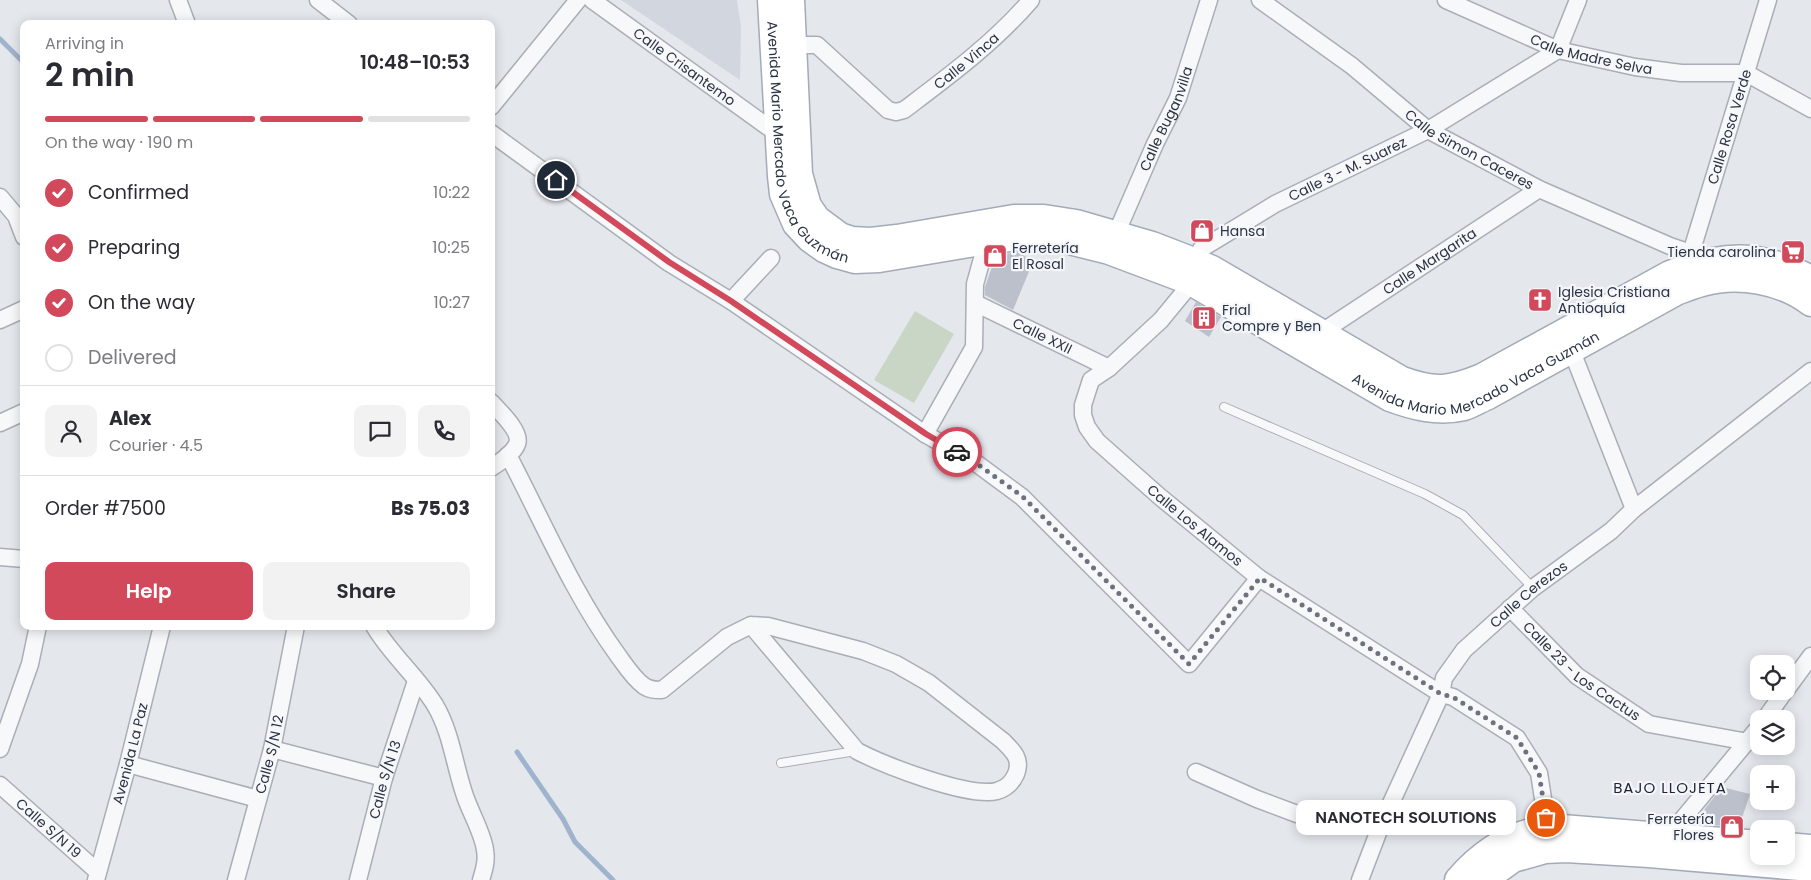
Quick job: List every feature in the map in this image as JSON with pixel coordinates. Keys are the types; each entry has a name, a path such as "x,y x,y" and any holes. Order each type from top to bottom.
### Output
{"main road":[{"name":"Avenida Mario Mercado Vaca Guzmán","path":"771,0 787,132 808,206 817,219 827,228 840,236 852,240 871,241 897,238 1014,218 1044,218 1076,223 1113,243 1193,271 1318,344 1402,380 1428,388 1442,389 1458,387 1676,292 1696,266 1733,258 1763,260 1789,267 1811,279"},
{"name":"Avenida Mario Mercado Vaca Guzmán","path":"791,0 793,46 787,132 780,176 783,194 789,210 796,224 810,239 824,249 855,260 879,259 1025,236 1113,243"},
{"name":"Avenida Mario Mercado Vaca Guzmán","path":"1696,266 1731,278 1762,281 1783,287 1811,303"},
{"path":"1484,880 1513,858 1562,828 1662,846 1811,868"},
{"path":"1458,880 1470,866 1486,853 1522,835 1545,840"},
{"path":"1662,846 1750,844"},
{"path":"1795,847 1811,848"}],"street":[{"path":"178,0 186,20"},
{"path":"318,0 344,20"},
{"path":"495,102 578,0"},
{"name":"Calle Crisantemo","path":"592,0 768,127 787,132"},
{"name":"Calle Vinca","path":"793,46 817,45 888,110 896,112 904,110 953,74 1009,26 1031,0"},
{"name":"Calle Buganvilla","path":"1113,243 1155,144 1178,98 1209,0"},
{"name":"Calle Simon Caceres","path":"1260,0 1352,66 1428,130 1539,189 1670,246 1696,266"},
{"name":"Calle Madre Selva","path":"1446,0 1558,50 1635,68 1681,73 1746,73"},
{"path":"1558,50 1578,0"},
{"name":"Calle Rosa Verde","path":"1696,266 1746,73 1768,0"},
{"name":"Calle 3 - M. Suarez","path":"1193,271 1201,249 1275,204 1428,130 1558,50"},
{"path":"1746,73 1811,109"},
{"path":"495,136 669,262 731,301 926,434 976,463 1022,496 1189,664 1260,578"},
{"name":"Calle Margarita","path":"1318,344 1331,326 1539,189"},
{"path":"0,197 16,216 20,226"},
{"path":"926,434 974,347 975,284 983,255 981,242"},
{"path":"731,301 771,258"},
{"name":"Calle Los Alamos","path":"1193,271 1184,292 1161,320 1110,368 1091,380 1083,404 1083,415 1092,434 1097,441 1159,496 1260,578 1441,694 1453,697 1517,738 1539,773 1546,818 1545,840"},
{"name":"Calle XXII","path":"975,303 1110,368"},
{"path":"0,320 20,310"},
{"path":"1567,340 1634,509"},
{"name":"Calle Cerezos","path":"1360,880 1381,825 1441,694 1444,678 1464,650 1533,588 1611,531 1634,509 1811,371"},
{"path":"495,406 508,421 518,438 518,444 495,465"},
{"path":"0,423 20,414"},
{"path":"508,455 582,600 601,632 634,677 644,686 653,690 662,690 726,636 751,625 768,626 863,651 896,664 928,683 1014,751 1018,761 1018,769 1013,781 1006,788 988,792 958,788 874,760 856,751 751,625"},
{"path":"0,557 20,559"},
{"name":"Calle 23 - Los Cactus","path":"1510,608 1577,676 1649,724 1748,742"},
{"path":"0,749 30,664 37,630"},
{"name":"Avenida La Paz","path":"97,876 128,764 161,630"},
{"name":"Calle S/N 12","path":"236,880 272,749 295,630"},
{"path":"376,630 434,704 445,724 463,791 485,850 485,866 481,880"},
{"path":"1795,678 1811,656"},
{"name":"Calle S/N 13","path":"358,880 384,778 416,681"},
{"path":"1662,846 1750,739"},
{"path":"272,749 384,778"},
{"path":"128,764 258,799"},
{"path":"1196,772 1257,800 1297,814 1381,825"},
{"name":"Calle S/N 19","path":"0,785 97,876"}],"lane":[{"path":"1224,407 1425,494 1463,515 1533,588"},
{"path":"781,762 856,751"}],"shaded area":[{"path":"621,0 737,0 741,27 740,80"}],"green space":[{"path":"915,311 954,334 914,403 874,380"}],"building":[{"path":"1019,252 1033,262 1013,310 985,295 985,287 996,255"},
{"name":"Frial Compre y Ben","path":"1196,302 1221,317 1209,337 1185,321"},
{"path":"1722,787 1750,794 1739,827 1699,824 1697,819"}],"waterway":[{"path":"0,39 20,59"},
{"path":"517,752 563,819 575,842 613,880"}],"way so far":[{"path":"957,452 976,463 1022,496 1189,664 1260,578 1441,694 1453,697 1517,738 1539,773 1546,818"}],"place":[{"name":"Hansa","path":"1202,231"},
{"name":"Tienda carolina","path":"1793,252"},
{"name":"Ferretería El Rosal","path":"995,256"},
{"name":"Iglesia Cristiana Antioquía","path":"1540,300"},
{"name":"Frial Compre y Ben","path":"1204,318"},
{"name":"NANOTECH SOLUTIONS","path":"1546,818"},
{"name":"Ferretería Flores","path":"1732,827"}],"district":[{"name":"BAJO LLOJETA","path":"1670,787"}],"route":[{"path":"556,180 669,262 731,301 926,434 957,452"}]}
